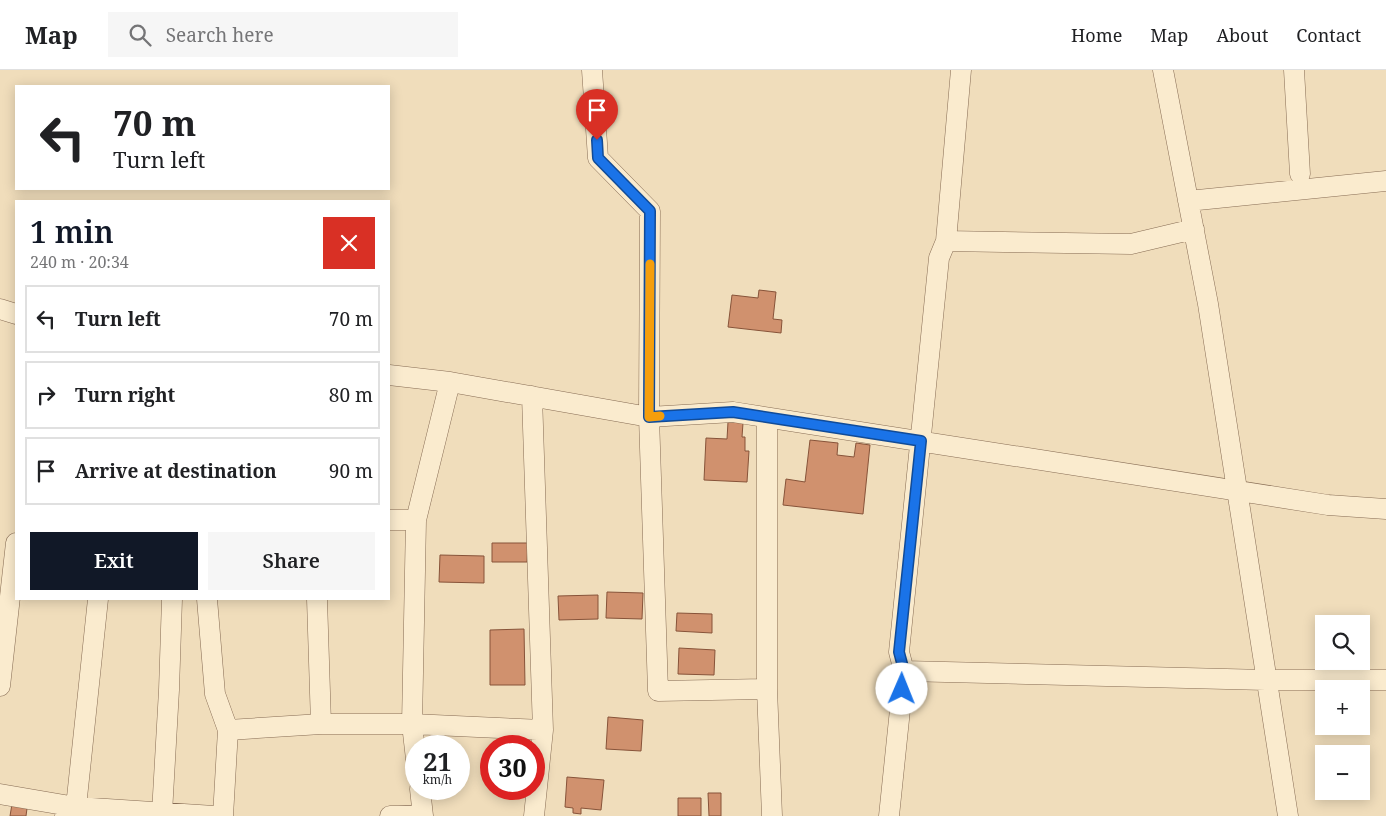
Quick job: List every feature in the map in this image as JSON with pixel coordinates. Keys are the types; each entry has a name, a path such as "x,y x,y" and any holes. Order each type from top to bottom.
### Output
{"street":[{"path":"592,70 598,158 650,211 649,417 658,691 767,689"},
{"path":"889,816 904,671 899,652 939,258 946,241 961,70"},
{"path":"1163,70 1208,304 1288,816"},
{"path":"1294,70 1300,174"},
{"path":"1188,202 1386,181"},
{"path":"946,241 1131,244 1194,229"},
{"path":"0,309 15,314"},
{"path":"390,375 450,382 649,417 733,412 1328,505 1386,509"},
{"path":"413,735 416,520 450,382"},
{"path":"532,396 543,730 534,816"},
{"path":"767,418 767,689 772,816"},
{"path":"390,520 416,520"},
{"path":"0,686 15,552"},
{"path":"71,811 98,600"},
{"path":"161,814 169,690 172,600"},
{"path":"207,600 215,694 228,730 223,816"},
{"path":"317,600 321,724"},
{"path":"904,671 1266,680 1386,680"},
{"path":"228,730 321,724 412,724 543,730"},
{"path":"0,794 71,811 214,816"},
{"path":"390,816 423,816 421,800"}],"building":[{"path":"759,290 776,292 773,319 782,320 781,333 728,327 732,295 758,298"},
{"path":"728,422 743,423 742,437 745,437 745,451 749,451 747,482 704,480 706,438 727,439"},
{"path":"810,440 838,443 837,455 854,457 856,443 870,445 863,514 783,505 786,479 805,482"},
{"path":"492,543 528,543 527,562 492,562"},
{"path":"440,555 484,556 484,583 439,582"},
{"path":"607,592 643,593 642,619 606,618"},
{"path":"598,595 598,619 559,620 558,596"},
{"path":"677,613 712,614 712,633 676,631"},
{"path":"524,629 525,685 490,685 490,630"},
{"path":"679,648 715,650 714,675 678,674"},
{"path":"608,717 643,720 641,751 606,749"},
{"path":"567,777 604,780 601,810 581,808 581,814 573,813 573,808 565,807"},
{"path":"708,793 721,793 721,816 709,816"},
{"path":"13,798 28,801 26,816 10,816"},
{"path":"678,798 701,798 701,816 678,816"}],"slow traffic":[{"path":"650,264 649,417 660,416"}],"route":[{"path":"597,140 598,158 650,211 649,417 733,412 921,441 899,652 904,671 902,689"}]}
